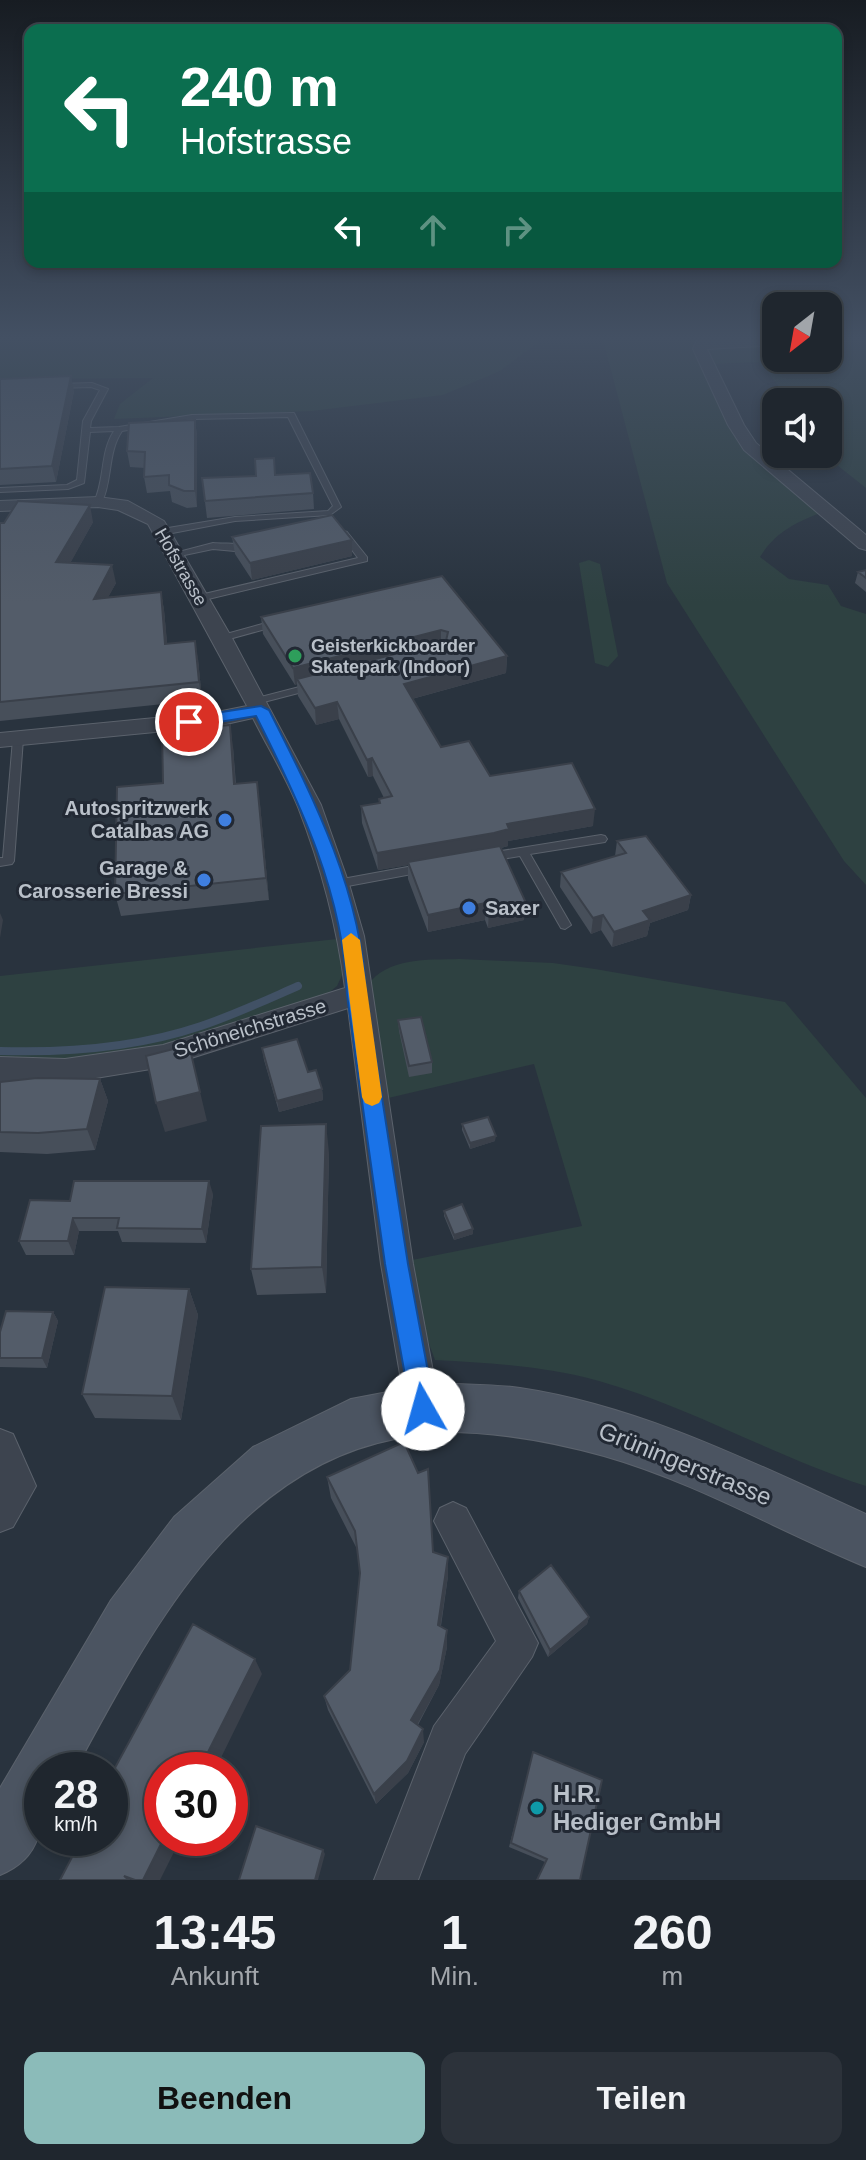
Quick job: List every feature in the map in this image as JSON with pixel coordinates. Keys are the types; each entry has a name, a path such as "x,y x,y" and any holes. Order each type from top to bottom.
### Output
{"main road":[{"name":"Grüningerstrasse","path":"53,1752 152,1585 229,1495 304,1441 345,1424 384,1413 473,1408 525,1413 621,1435 685,1459 866,1541"},
{"name":"Grüningerstrasse","path":"0,1845 24,1803"}],"street":[{"path":"738,428 750,446 866,544"},
{"name":"Hofstrasse","path":"0,506 98,502 122,505 155,521 259,705 309,805 337,884 351,936 397,1264 423,1409"},
{"path":"9,740 217,719 259,705"},
{"name":"Schöneichstrasse","path":"0,1069 65,1071 163,1056 357,995"},
{"path":"0,1447 18,1486 0,1514"},
{"path":"396,1880 449,1741 518,1643 453,1521"}],"lane":[{"path":"0,490 68,487 81,481 86,430 127,428"},
{"path":"162,532 235,519 330,513 337,507 297,428"},
{"path":"98,502 106,490 112,437 119,429"},
{"path":"82,464 108,462"},
{"path":"200,598 364,559 338,525"},
{"path":"175,554 213,546 235,548 265,542"},
{"path":"222,638 281,622"},
{"path":"259,705 328,682"},
{"path":"0,862 8,861 9,740"},
{"path":"476,859 601,839"},
{"path":"523,851 565,925"},
{"path":"337,884 430,867"}],"shaded area":[{"path":"626,428 739,428 762,450 762,468 781,468 826,511 788,528 773,540 760,557 789,579 828,585 841,606 866,614 866,885 844,861 667,583"},
{"path":"842,428 866,428 866,488 841,468"},
{"path":"589,560 600,564 618,656 608,667 595,663 579,563"},
{"path":"337,939 343,973 337,986 325,996 261,1014 188,1042 141,1055 0,1064 0,976"},
{"path":"422,960 553,963 785,1002 866,1098 866,1486 799,1461 667,1404 599,1381 538,1369 435,1360 421,1322 407,1261 582,1226 534,1064 384,1099 367,986 385,970 397,965"}],"building":[{"path":"0,428 60,428 52,466 0,469"},
{"path":"129,428 195,428 195,491 184,491 169,485 169,475 144,477 145,452 127,451"},
{"path":"274,458 275,475 310,473 313,493 205,501 202,478 256,476 255,459"},
{"path":"18,501 90,505 56,562 112,565 94,599 161,592 165,644 195,641 199,682 0,702 0,523 4,523"},
{"path":"332,515 352,540 250,563 232,537"},
{"path":"442,576 507,656 404,684 441,747 469,741 490,776 572,763 595,809 507,824 509,829 494,833 377,853 361,806 380,803 379,799 392,796 372,758 367,760 337,702 315,708 297,679 446,641 448,632 441,630 293,668 261,617"},
{"path":"230,725 234,784 257,782 266,878 115,894 117,787 163,783 162,731"},
{"path":"646,836 691,895 643,911 650,920 614,932 603,915 593,918 561,872 626,853 617,841"},
{"path":"500,846 526,903 489,910 486,903 428,915 408,862"},
{"path":"421,1017 432,1062 409,1066 398,1020"},
{"path":"297,1039 308,1072 316,1070 322,1089 277,1101 262,1048"},
{"path":"189,1045 200,1092 156,1103 146,1056"},
{"path":"37,1078 100,1079 87,1129 0,1132 0,1082"},
{"path":"488,1117 496,1136 470,1143 462,1124"},
{"path":"326,1124 322,1267 251,1269 261,1126"},
{"path":"74,1181 209,1181 202,1229 117,1228 119,1218 73,1218 68,1241 19,1241 30,1200 70,1201"},
{"path":"462,1204 473,1229 454,1235 444,1211"},
{"path":"105,1287 189,1289 172,1396 82,1394"},
{"path":"6,1311 53,1312 42,1358 0,1358 0,1332"},
{"path":"404,1442 418,1473 428,1469 433,1552 448,1557 438,1625 447,1630 440,1670 411,1720 423,1729 407,1761 374,1794 324,1696 350,1670 360,1573 355,1531 327,1477"},
{"path":"551,1565 589,1617 550,1650 519,1591"},
{"path":"193,1624 255,1659 208,1752 144,1752 144,1856 155,1856 143,1880 124,1876 129,1880 60,1880 73,1856 128,1856 128,1752 124,1752"},
{"path":"533,1752 602,1780 580,1880 537,1880 547,1859 511,1843"},
{"path":"256,1826 323,1850 315,1880 239,1880"}],"waterway":[{"path":"0,1051 76,1050 152,1039 213,1022 298,986"}],"slow traffic":[{"path":"351,940 372,1097"}],"place":[{"name":"Geisterkickboarder Skatepark (Indoor)","path":"295,656"},
{"name":"Autospritzwerk Catalbas AG","path":"225,820"},
{"name":"Garage & Carosserie Bressi","path":"204,880"},
{"name":"Saxer","path":"469,908"},
{"name":"H.R. Hediger GmbH","path":"537,1808"}],"route":[{"path":"189,722 261,710 309,805 337,884 356,966 357,995 397,1264 423,1409"}]}
